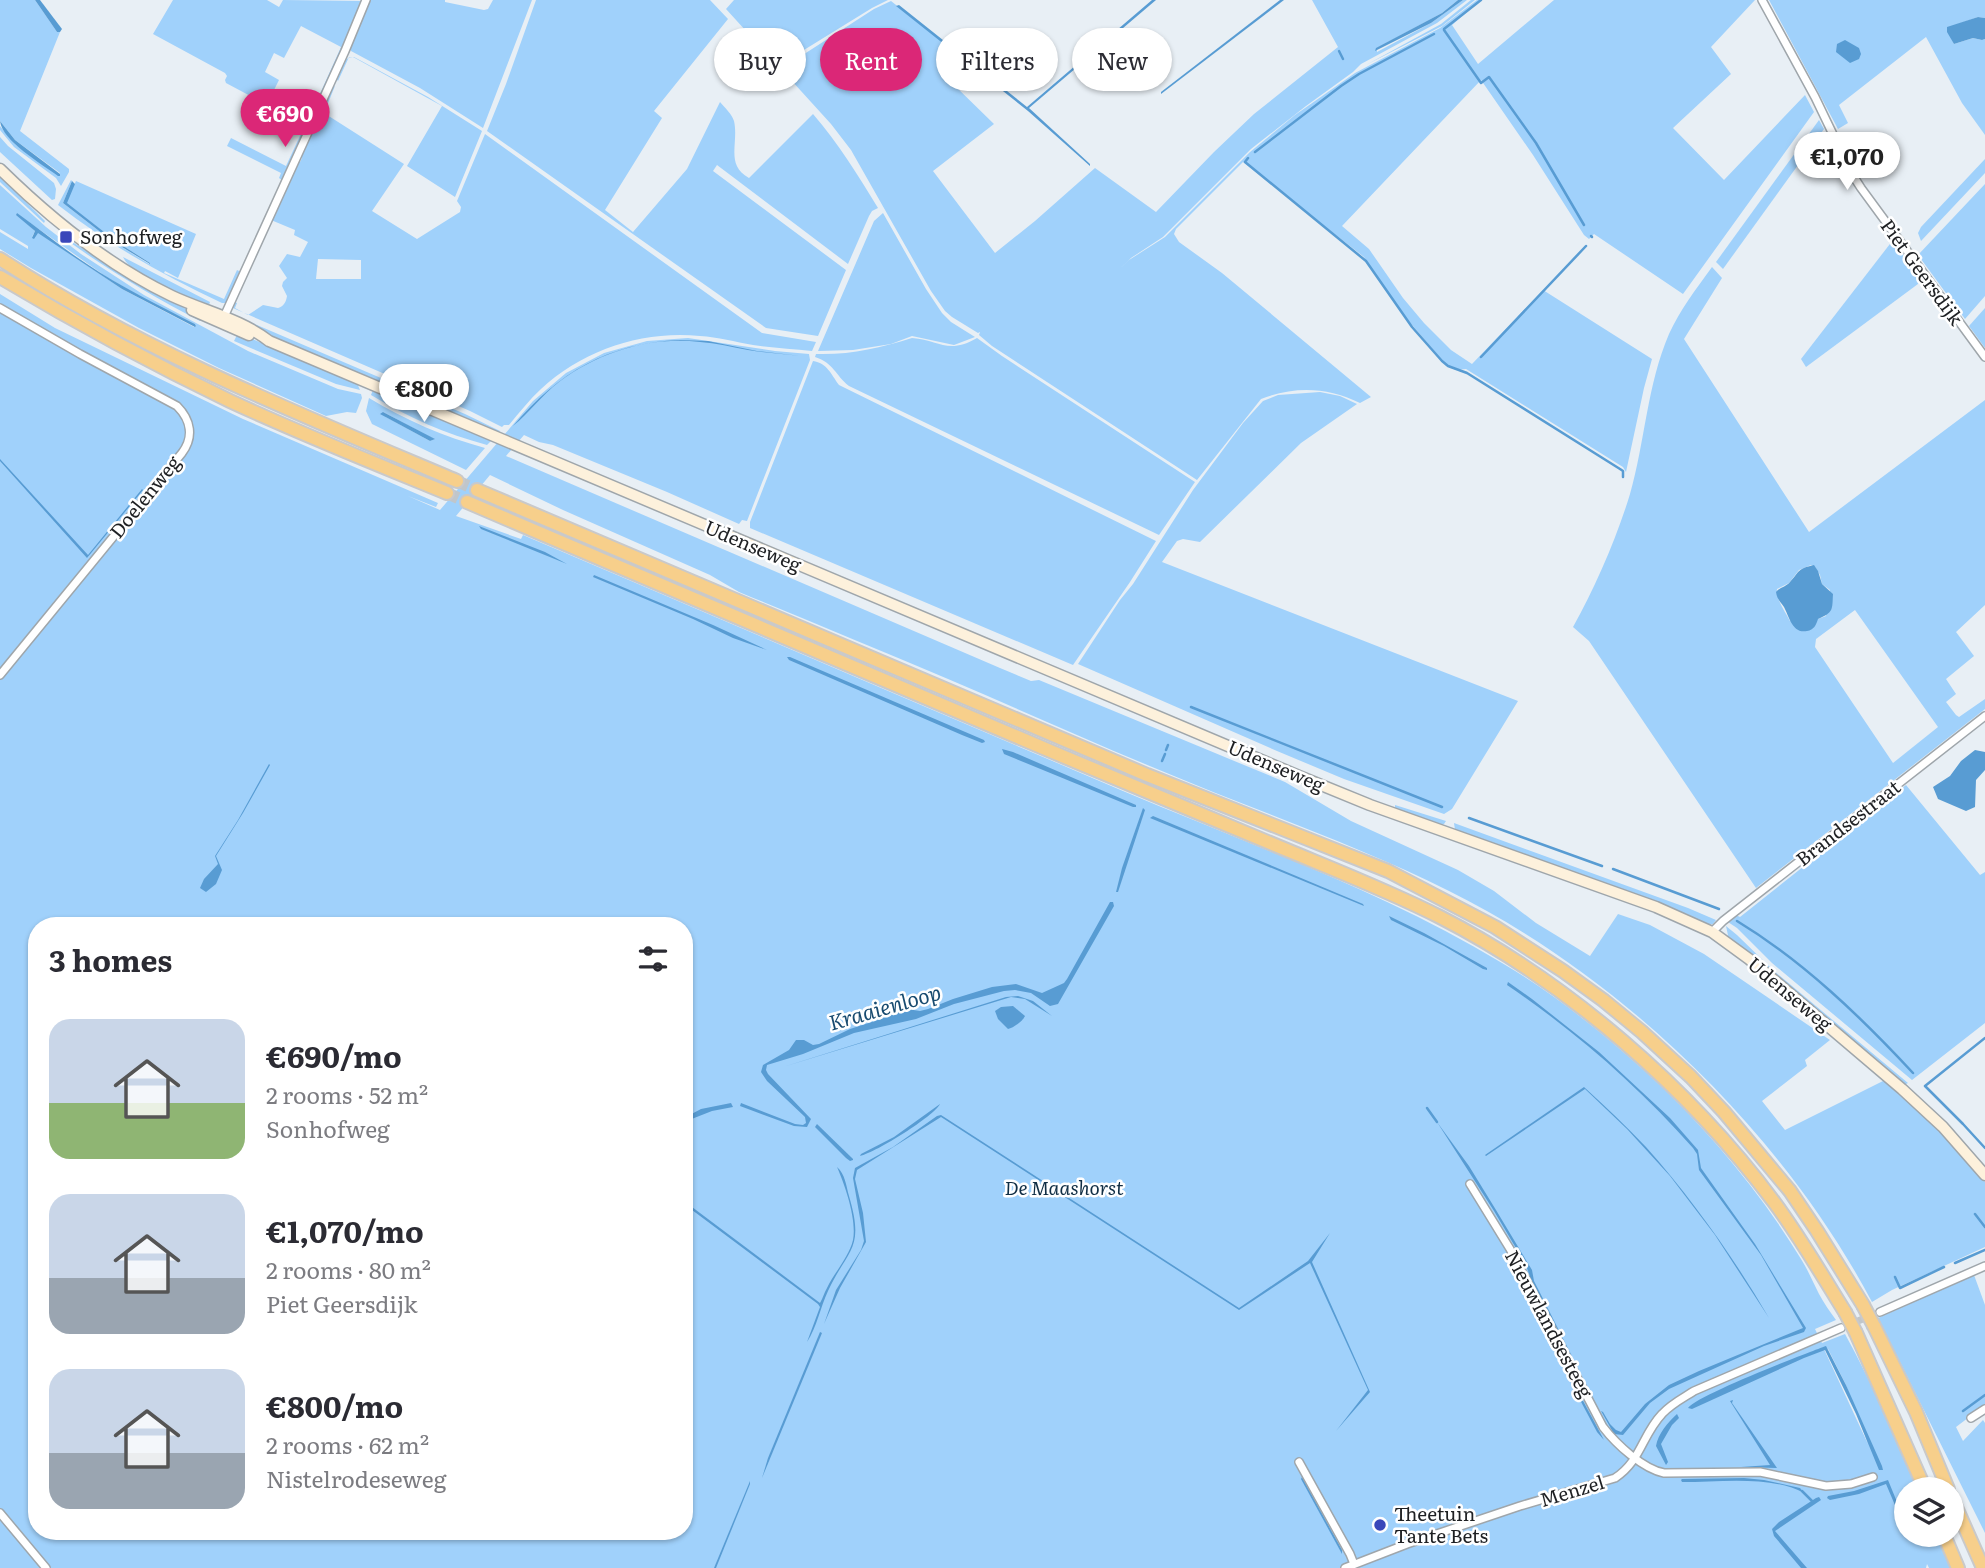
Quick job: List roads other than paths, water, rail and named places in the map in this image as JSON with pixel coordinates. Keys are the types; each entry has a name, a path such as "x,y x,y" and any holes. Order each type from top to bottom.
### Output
{"highway":[{"path":"0,259 58,294 184,360 457,481"},
{"path":"0,277 167,370 233,402 447,493"},
{"path":"477,490 1135,770 1388,872 1496,927 1563,971 1642,1032 1691,1077 1732,1121 1790,1191 1863,1305 1916,1412 1943,1477"},
{"path":"467,502 1377,887 1453,924 1520,964 1628,1045 1710,1125 1773,1201 1845,1312 1919,1477"},
{"path":"1964,1525 1983,1568"},
{"path":"1949,1547 1958,1568"}],"street":[{"path":"222,321 366,0"},
{"name":"Piet Geersdijk","path":"1762,0 1857,181 1985,357"},
{"name":"Udenseweg","path":"0,169 34,202 71,232 138,278 182,304 259,340 269,341 1346,795 1656,907 1712,932 1749,959 1902,1089 1943,1127 1985,1175"},
{"name":"Doelenweg","path":"0,308 177,406 183,412 190,429 190,438 182,453 0,675"},
{"name":"Brandsestraat","path":"1712,932 1985,716"},
{"name":"Nieuwlandsesteeg","path":"1470,1184 1510,1249 1603,1427 1636,1458 1664,1473 1760,1472 1826,1486 1852,1484 1873,1477"},
{"path":"1880,1312 1985,1266"},
{"name":"Menzel","path":"1345,1568 1520,1506 1615,1478 1636,1458 1657,1421 1676,1402 1695,1391 1841,1328"},
{"path":"1971,1418 1985,1409"},
{"path":"1299,1462 1354,1564"},
{"path":"0,1513 46,1568"}],"waterway":[{"path":"1481,0 1444,30 1481,83 1489,77 1536,143 1584,225"},
{"path":"1255,152 1359,74 1434,34"},
{"path":"1339,51 1343,59"},
{"path":"1248,158 1245,162 1366,261 1412,327 1442,361 1467,373 1620,469 1623,471 1623,477"},
{"path":"1481,357 1586,246"},
{"path":"1191,707 1442,807"},
{"path":"1166,750 1168,745"},
{"path":"1162,761 1165,754"},
{"path":"1469,818 1602,866"},
{"path":"1613,869 1719,909"},
{"path":"1737,921 1808,972 1873,1031 1913,1073"},
{"path":"1985,1038 1925,1086 1985,1148"},
{"path":"1427,1108 1437,1122"},
{"path":"1975,1214 1985,1227"},
{"path":"1955,1263 1985,1250"},
{"path":"1895,1277 1900,1288 1944,1267"},
{"path":"1963,1411 1985,1395"},
{"path":"1802,1491 1812,1501"}],"tunnel":[{"path":"457,481 477,490"},
{"path":"447,493 467,502"},
{"path":"1848,1325 1880,1312"}],"place":[{"name":"Sonhofweg","path":"66,237"},
{"name":"Theetuin Tante Bets","path":"1380,1525"}],"water label":[{"name":"Kraaienloop","path":"885,1008"}],"park label":[{"name":"De Maashorst","path":"1064,1188"}]}
